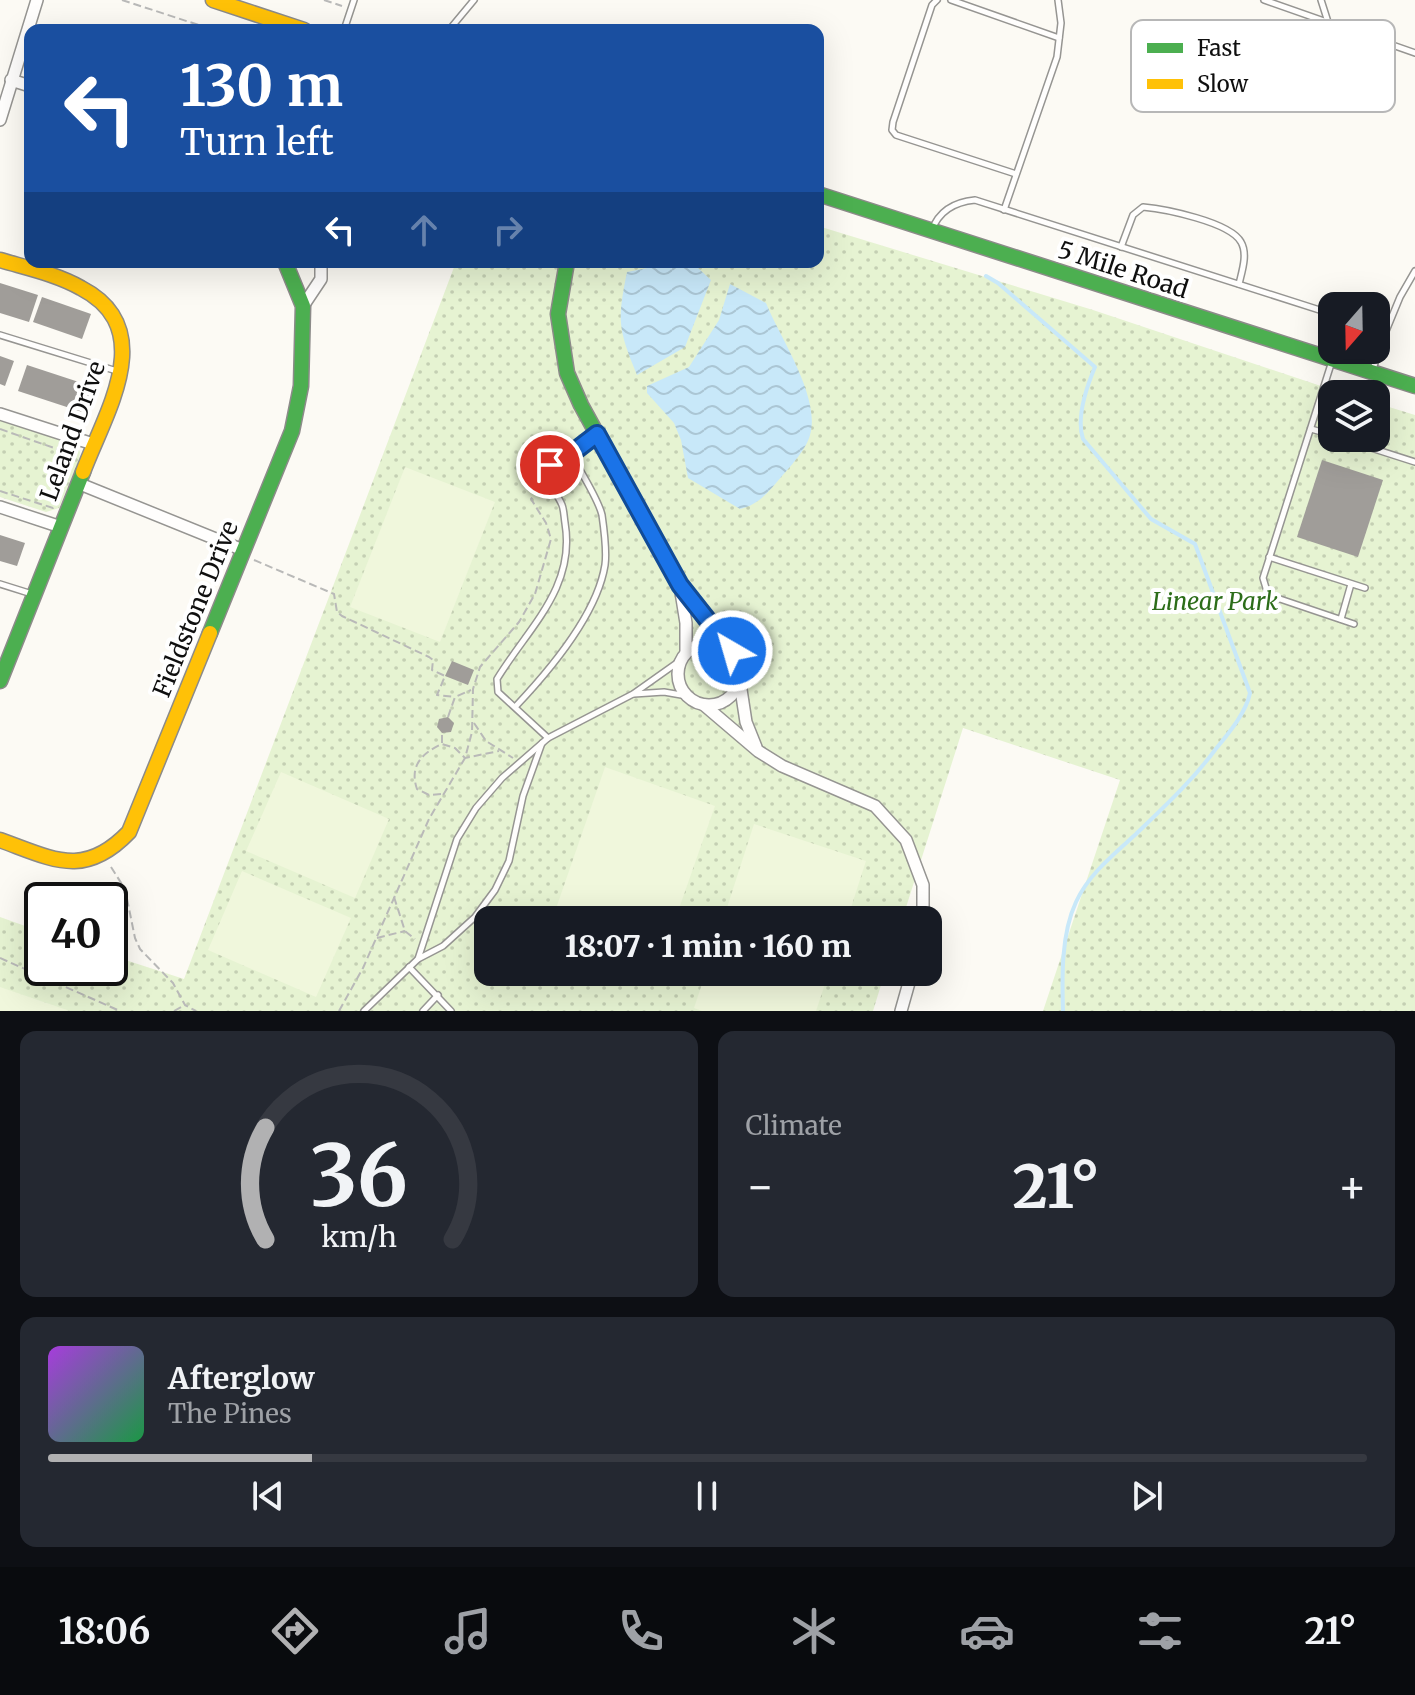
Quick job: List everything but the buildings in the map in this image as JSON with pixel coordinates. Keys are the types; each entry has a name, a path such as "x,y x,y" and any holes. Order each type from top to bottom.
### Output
{"street":[{"path":"29,24 37,0"},
{"path":"213,0 286,24"},
{"path":"0,120 24,40"},
{"path":"11,80 24,84"},
{"name":"5 Mile Road","path":"824,196 1318,355"},
{"name":"Leland Drive","path":"0,260 24,268"},
{"name":"Leland Drive","path":"0,681 5,656 80,484 121,372 124,347 119,325 99,296 24,268"},
{"name":"Fieldstone Drive","path":"105,854 129,832 292,431 301,386 303,306 287,268"},
{"path":"303,306 321,279 321,268"},
{"path":"567,268 558,314 567,373 680,585 737,659 746,722 758,751"},
{"name":"5 Mile Road","path":"1344,364 1415,386"},
{"path":"0,414 93,444"},
{"path":"80,484 242,552"},
{"path":"0,507 61,527"},
{"path":"680,585 686,623 678,680 687,696 704,705 758,751 782,766 875,806 906,840 923,885 923,906"},
{"path":"683,656 703,643 723,645 732,651"},
{"path":"704,705 724,702 732,696 740,679"},
{"path":"0,840 63,861 94,860 105,854"},
{"path":"901,1011 908,986"}],"lane":[{"path":"346,24 354,0"},
{"path":"454,24 474,0"},
{"path":"937,0 932,5 892,130 896,135 1016,174"},
{"path":"951,0 1059,38"},
{"path":"1004,210 1057,57 1061,23 1058,0"},
{"path":"1264,0 1321,20"},
{"path":"1321,0 1328,20"},
{"path":"1395,46 1415,53"},
{"path":"932,231 936,219 945,210 962,201 975,200 1318,309"},
{"path":"1121,247 1133,215 1143,207 1166,209 1231,231 1240,240 1244,250 1239,284"},
{"path":"1390,321 1415,271"},
{"path":"0,335 121,372"},
{"path":"1331,364 1263,578 1266,588 1274,597 1354,624"},
{"path":"1372,373 1375,364"},
{"path":"1311,429 1318,431"},
{"path":"545,740 516,706 498,692 497,679 555,592 564,568 568,544 562,504 544,472 597,434"},
{"path":"1384,452 1415,462"},
{"path":"516,706 548,672 572,640 592,603 605,565 602,513 571,454"},
{"path":"1269,557 1365,588"},
{"path":"0,584 33,595"},
{"path":"1341,619 1351,584"},
{"path":"418,959 457,839 476,808 545,740 633,694 683,656"},
{"path":"633,694 664,692 687,696"},
{"path":"364,1011 418,959 443,946 475,917 495,890 509,861 523,796 545,740"},
{"path":"409,967 451,1011"},
{"path":"423,1011 438,995"}],"path":[{"path":"122,0 196,24"},
{"path":"324,0 351,9"},
{"path":"0,429 75,454 71,464 60,466 53,474 51,483 58,493 66,496"},
{"path":"339,1011 363,968 442,794 465,758 473,722 473,689 480,667 519,622 535,594 551,539 546,523 531,499 549,485"},
{"path":"0,491 53,508 58,493"},
{"path":"242,552 334,594 337,612 342,616 429,657 433,660 432,670 445,676 437,695 455,697 473,689"},
{"path":"448,717 455,697"},
{"path":"473,722 486,741 519,763"},
{"path":"442,733 442,744"},
{"path":"442,794 429,795 417,789 414,778 420,758 442,744 455,748 465,758"},
{"path":"465,758 499,751"},
{"path":"105,854 125,889 140,949 173,983 185,1005 196,1011"},
{"path":"394,897 405,931 422,945"},
{"path":"376,938 405,931"},
{"path":"0,958 120,1011"},
{"path":"174,1011 185,1005"}],"green space":[{"name":"Linear Park","path":"824,228 1093,310 1318,385 1318,452 1390,452 1390,407 1415,415 1415,1011 1043,1011 1120,780 963,728 906,906 474,906 474,986 881,986 873,1011 0,1011 0,917 24,926 24,986 128,986 128,961 184,979 454,268 824,268"},
{"path":"0,418 77,446 79,460 59,508 46,512 0,497"},
{"path":"405,467 495,502 440,642 350,607"},
{"path":"605,767 715,806 680,906 557,906"},
{"path":"281,772 389,819 355,898 246,851"},
{"path":"754,824 866,861 852,906 728,906"},
{"path":"242,871 351,918 316,997 208,950"},
{"path":"701,986 824,986 816,1011 702,1011 694,1008"},
{"path":"0,987 70,1011 0,1011"}],"water":[{"path":"647,268 698,268 711,280 685,347 637,375 621,325 627,272"},
{"path":"730,284 766,303 805,386 812,420 808,440 794,462 764,496 740,509 688,478 681,440 674,423 647,393 647,386 689,367 719,320"}],"waterway":[{"path":"986,276 1095,367 1082,412 1083,439 1151,519 1195,544 1250,693 1236,723 1197,772 1102,865 1081,892 1071,914 1065,942 1063,1011"}],"traffic: fast":[{"path":"824,196 1415,386"},
{"path":"210,633 292,431 301,386 303,306 287,268"},
{"path":"566,268 558,314 567,373 581,405 680,585 732,651"},
{"path":"0,681 83,472"}],"traffic: slow":[{"path":"213,0 286,24"},
{"path":"0,260 24,267"},
{"path":"28,268 81,288 105,305 118,326 122,349 120,373 113,399 83,472"},
{"path":"0,840 68,861 97,856 129,832 210,633"}],"route":[{"path":"550,465 597,434 680,585 732,651"}]}
